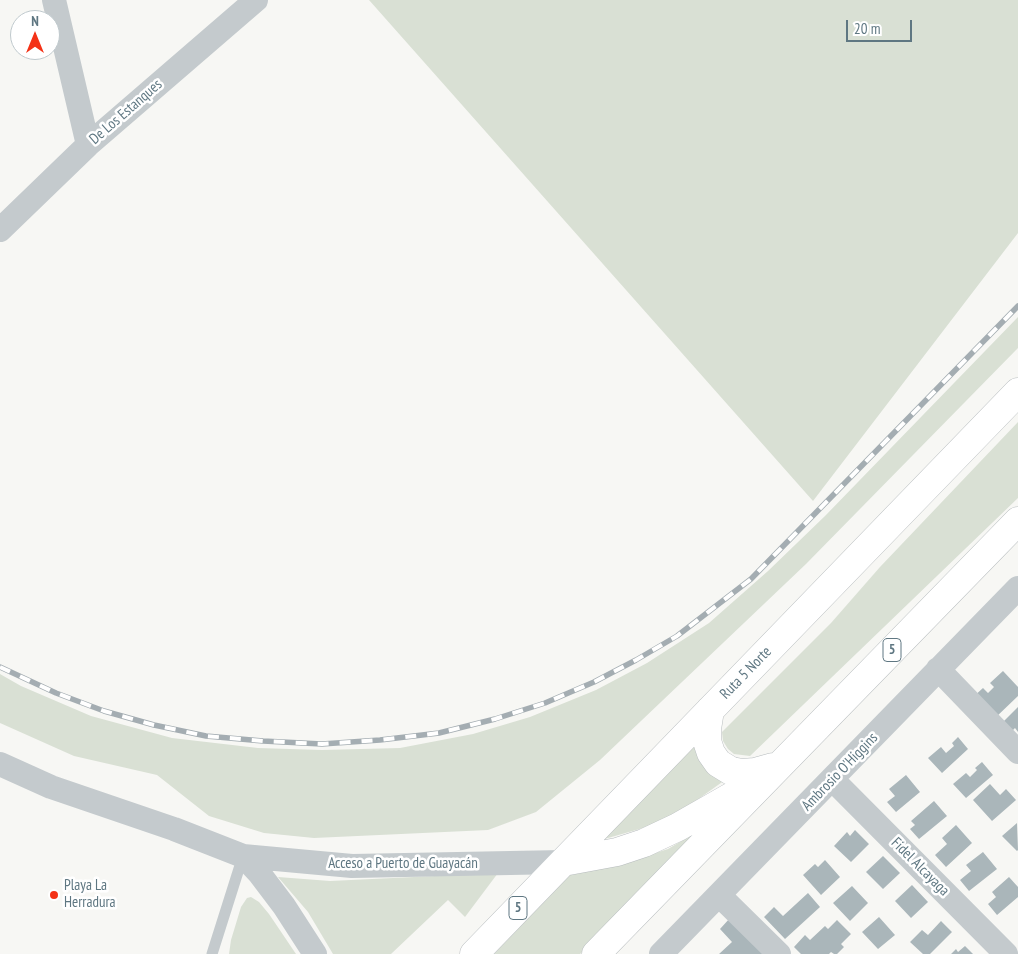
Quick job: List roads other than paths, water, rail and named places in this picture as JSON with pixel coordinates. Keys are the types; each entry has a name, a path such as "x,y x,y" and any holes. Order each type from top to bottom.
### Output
{"highway":[{"name":"Ruta 5 Norte","path":"474,954 1018,392"},
{"name":"5","path":"596,954 1018,521"},
{"path":"710,710 707,741 711,753 722,766 731,771 742,773 755,772 780,765"},
{"path":"563,862 617,852 660,837 745,789 780,765"}],"street":[{"path":"54,0 88,144"},
{"name":"De Los Estanques","path":"0,230 88,144 256,0"},
{"name":"Ambrosio O'Higgins","path":"661,954 833,780 1018,588"},
{"path":"938,669 1018,752"},
{"name":"Acceso a Puerto de Guayacán","path":"0,764 51,787 174,829 243,856 352,866 563,862"},
{"name":"Fidel Alcayaga","path":"833,780 1006,954"},
{"name":"Acceso a Puerto de Guayacán","path":"243,856 259,873 284,906 315,954"},
{"path":"719,895 779,954"}],"lane":[{"path":"212,954 243,856"}],"railway":[{"path":"0,667 56,693 104,711 154,725 206,736 263,741 322,744 439,733 495,719 545,703 594,682 677,636 751,579 1018,306"}],"place":[{"name":"Playa La Herradura","path":"54,895"}]}
